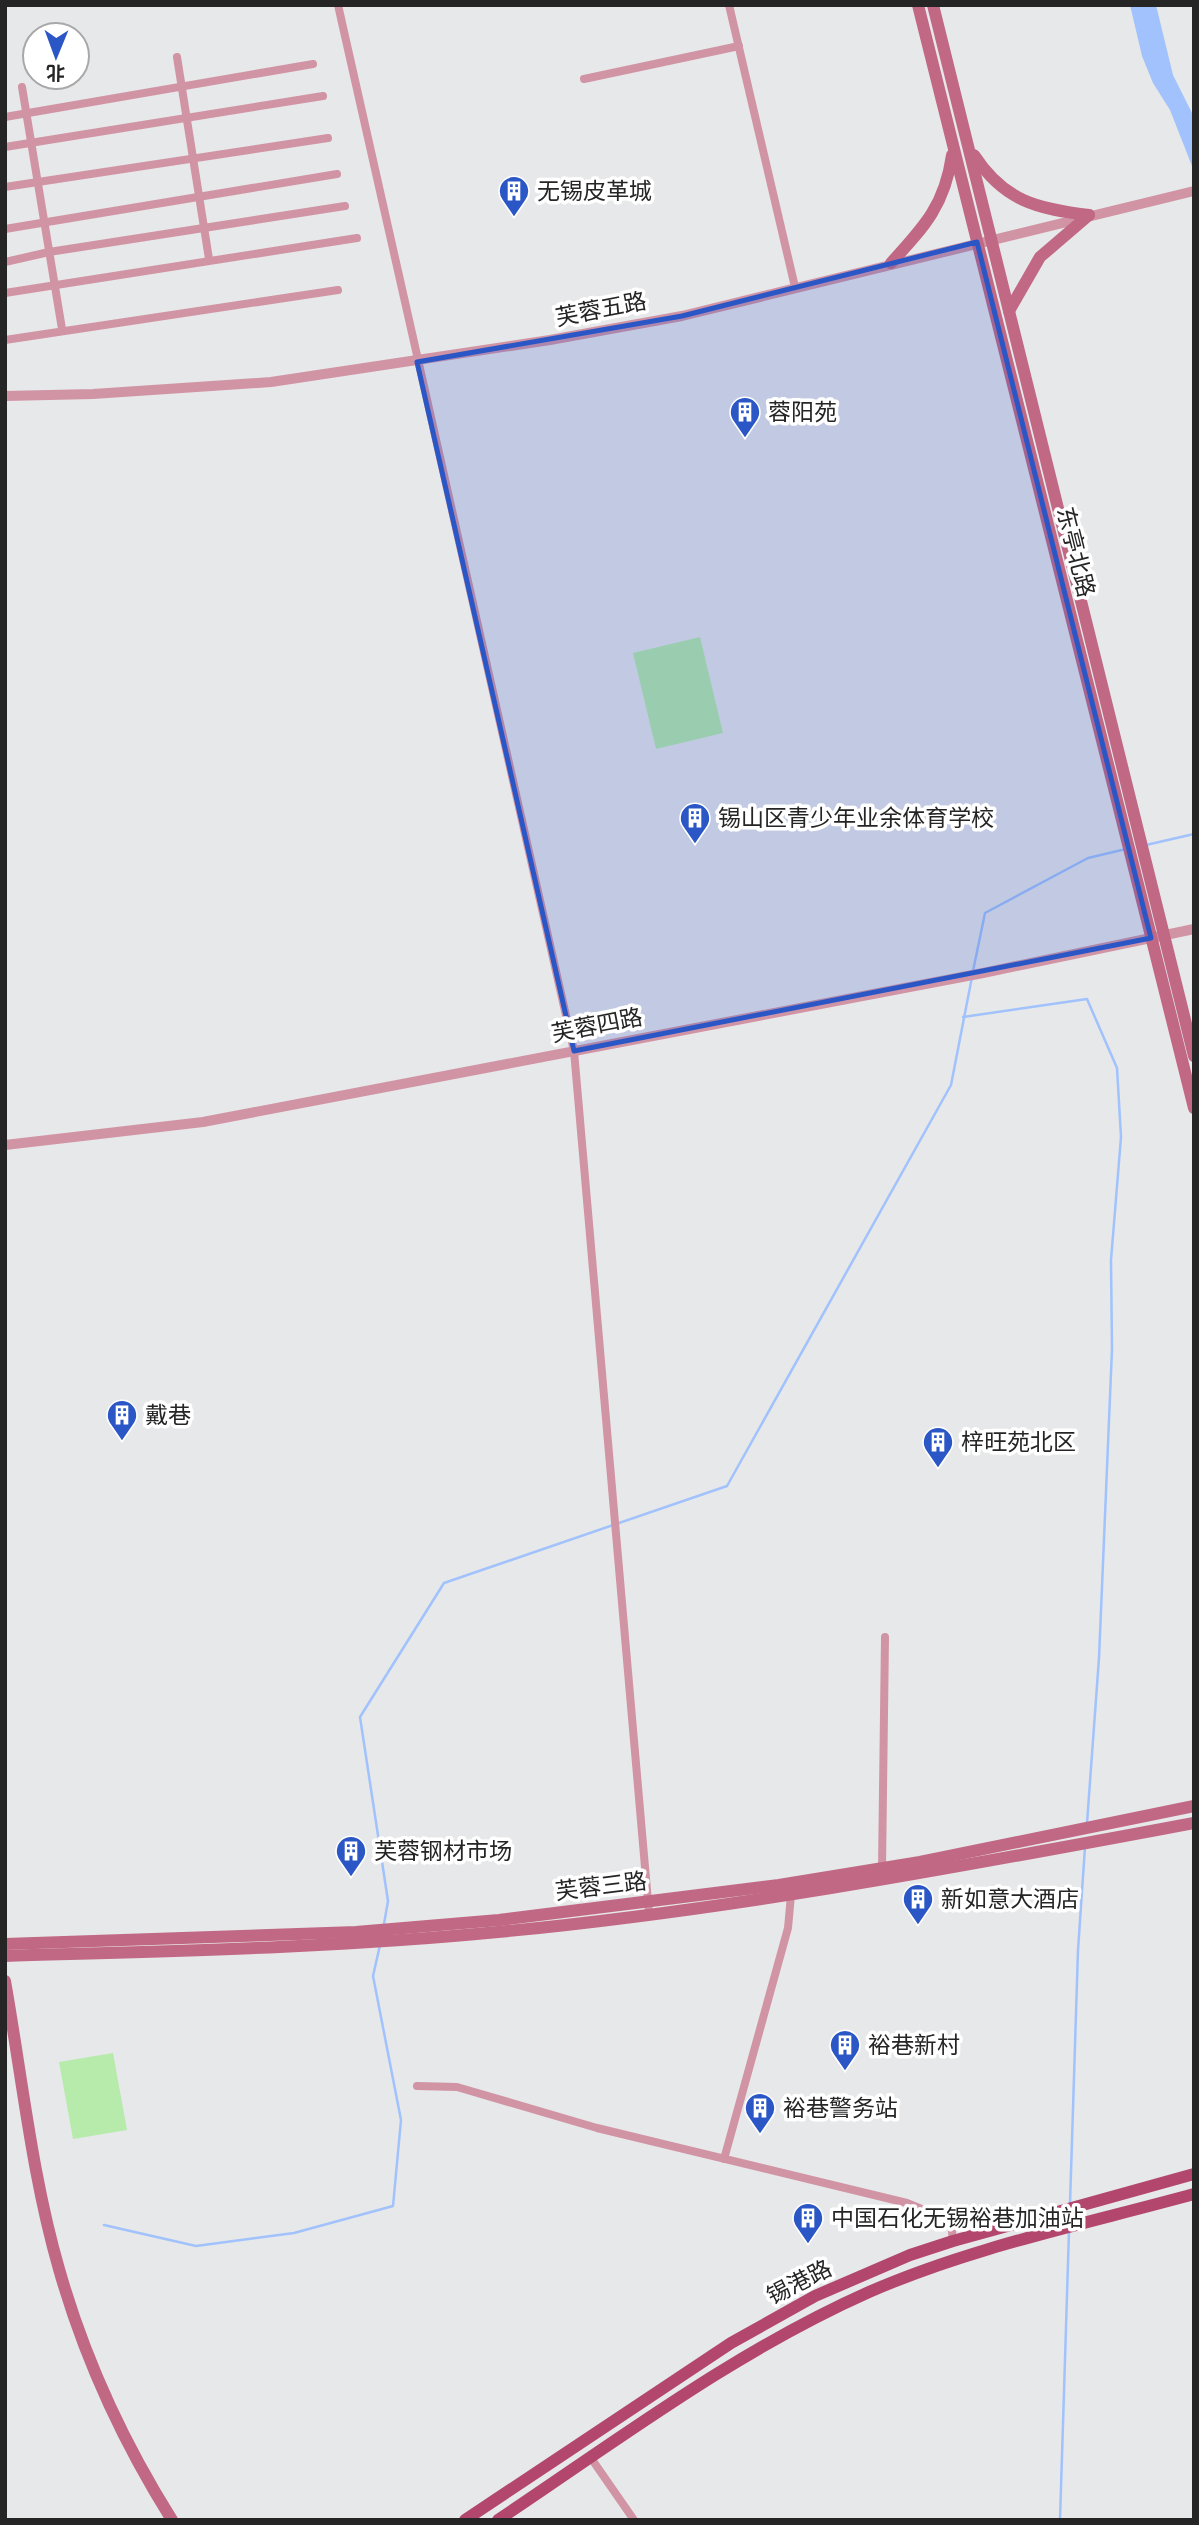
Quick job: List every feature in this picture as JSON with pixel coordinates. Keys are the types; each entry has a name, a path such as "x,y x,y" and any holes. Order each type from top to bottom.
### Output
{"main road":[{"name":"东亭北路","path":"918,5 1125,837 1139,863"},
{"name":"东亭北路","path":"933,5 1139,833 1139,863 1194,1108"},
{"path":"967,144 987,175 1013,196 1045,210 1089,215"},
{"path":"891,263 930,221 948,185 953,148"},
{"path":"1009,312 1040,257 1089,215"},
{"name":"东亭北路","path":"1157,937 1194,1056"},
{"name":"芙蓉三路","path":"5,1956 356,1938 791,1895 922,1874 1060,1840 1113,1822 1194,1806"},
{"name":"芙蓉三路","path":"648,1908 1060,1840 1116,1837 1194,1823"},
{"name":"芙蓉三路","path":"5,1944 356,1938"},
{"path":"5,1982 45,2211 59,2268 101,2385 130,2447 172,2520"},
{"name":"锡港路","path":"465,2520 681,2375 774,2318 863,2274 953,2241 1194,2174"},
{"name":"锡港路","path":"498,2520 740,2359 824,2313 917,2272 1194,2194"}],"street":[{"path":"338,5 574,1051 648,1908"},
{"path":"729,5 795,287"},
{"path":"583,79 739,46"},
{"path":"177,57 209,259"},
{"path":"5,117 181,84 313,64"},
{"path":"23,91 62,329"},
{"path":"5,147 323,96"},
{"path":"5,187 328,138"},
{"path":"5,229 337,174"},
{"name":"芙蓉五路","path":"5,396 93,394 271,382 417,362 682,316 991,238 1194,191"},
{"path":"5,262 49,252 345,206"},
{"path":"5,293 357,238"},
{"path":"5,340 62,329 338,290"},
{"name":"芙蓉四路","path":"5,1145 203,1122 983,974 1194,929"},
{"path":"883,1868 885,1637"},
{"path":"724,2159 788,1928 791,1895"},
{"path":"416,2086 457,2087 597,2128 907,2203 951,2221 953,2241"},
{"path":"591,2458 634,2520"}],"highlighted area":[{"path":"977,242 1151,938 574,1051 417,362 682,316"}],"green space":[{"path":"700,637 723,733 656,749 633,653"},
{"path":"113,2053 127,2130 73,2139 59,2062"}],"water":[{"path":"1130,5 1156,5 1173,75 1194,117 1194,171 1170,110 1153,83 1142,56"}],"waterway":[{"path":"1146,845 1194,834"},
{"path":"973,971 985,913 1088,858 1126,849"},
{"path":"384,1924 388,1901 360,1717 444,1583 727,1486 951,1085 972,977"},
{"path":"963,1017 1087,999 1117,1068 1121,1137 1111,1260 1112,1349 1099,1658 1087,1823"},
{"path":"1070,2204 1078,1950 1085,1847"},
{"path":"104,2225 196,2246 294,2233 393,2206 401,2120 373,1976 380,1945"},
{"path":"1060,2520 1069,2231"}],"place":[{"name":"无锡皮革城","path":"514,218"},
{"name":"蓉阳苑","path":"745,439"},
{"name":"锡山区青少年业余体育学校","path":"695,845"},
{"name":"戴巷","path":"122,1442"},
{"name":"梓旺苑北区","path":"938,1469"},
{"name":"芙蓉钢材市场","path":"351,1878"},
{"name":"新如意大酒店","path":"918,1926"},
{"name":"裕巷新村","path":"845,2072"},
{"name":"裕巷警务站","path":"760,2135"},
{"name":"中国石化无锡裕巷加油站","path":"808,2245"}]}
